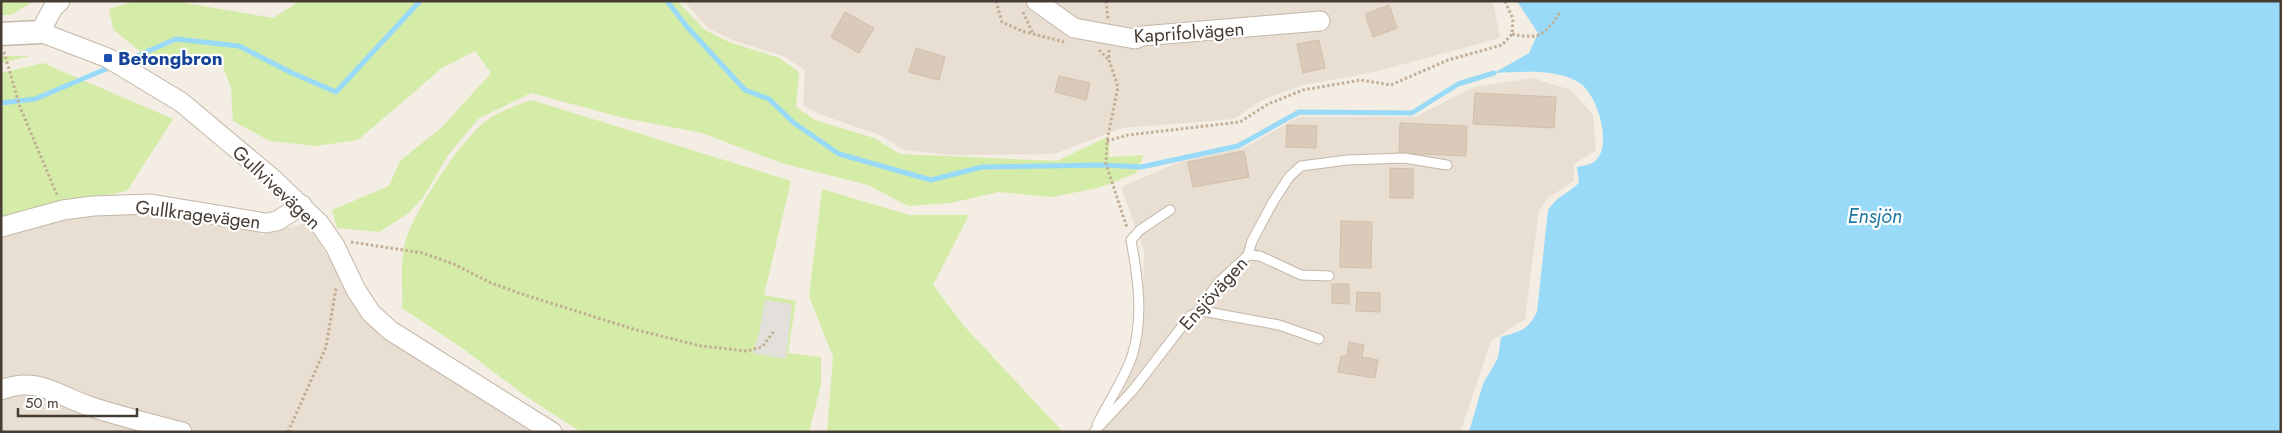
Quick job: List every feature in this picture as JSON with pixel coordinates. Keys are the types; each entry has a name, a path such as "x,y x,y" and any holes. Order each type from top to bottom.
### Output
{"street":[{"path":"4,34 40,32 53,8 60,1"},
{"name":"Kaprifolvägen","path":"1029,5 1074,28 1135,38 1320,21"},
{"name":"Gullvivevägen","path":"40,32 108,58 181,102 302,205 319,223 335,246 356,290 371,313 391,331 552,432"},
{"name":"Gullkragevägen","path":"1,227 63,210 94,206 152,204 266,223 277,221 302,205"},
{"path":"1,390 14,385 51,388 90,407 182,432"}],"lane":[{"name":"Ensjövägen","path":"1094,432 1133,390 1190,316 1197,313 1217,284 1248,255 1252,241 1273,202 1289,177 1302,166 1347,160 1404,158 1447,165"},
{"path":"1094,432 1132,357 1137,337 1138,294 1131,240 1140,230 1170,210"},
{"path":"1248,255 1260,256 1301,275 1329,276"},
{"path":"1197,313 1202,311 1279,325 1320,339"}],"path":[{"path":"996,1 1002,22 1033,34 1071,44"},
{"path":"1106,1 1109,60 1118,87 1107,141 1106,164 1131,240"},
{"path":"1107,141 1128,134 1240,122 1268,104 1303,90 1360,80 1391,85 1448,60 1502,45 1512,34 1513,19 1505,1"},
{"path":"1029,5 1033,34"},
{"path":"1512,34 1530,38 1548,31 1560,12"},
{"path":"4,34 4,52 20,107 63,210"},
{"path":"1097,48 1109,60"},
{"path":"335,246 349,242 423,253 456,265 491,283 525,295 632,329 701,346 747,352 762,347 774,331"},
{"path":"288,432 326,348 337,282"}],"shaded area":[{"path":"684,1 1493,1 1500,38 1374,72 1303,85 1262,100 1234,119 1122,128 1054,154 953,155 904,150 880,135 819,114 803,105 805,70 783,56 732,40 708,28"},
{"path":"1532,78 1571,90 1593,115 1596,150 1574,164 1574,181 1548,198 1539,210 1525,319 1491,341 1460,432 1102,432 1124,388 1142,339 1144,250 1121,187 1182,161 1244,148 1299,117 1415,117 1474,87"},
{"path":"150,209 254,227 261,235 306,223 330,259 354,301 380,336 536,432 1,432 1,232 61,217"},
{"path":"765,300 792,304 786,359 752,353 759,334"}],"green space":[{"path":"1,1 34,1 11,15 1,15"},
{"path":"136,1 179,2 273,18 300,1 677,1 705,30 729,42 779,58 799,72 796,107 815,120 874,138 900,154 1057,161 1109,136 1109,157 1144,155 1136,173 1098,188 1051,197 999,192 950,203 908,206 868,185 781,163 702,133 624,118 531,93 478,119 448,155 424,196 409,213 379,232 337,228 332,210 389,186 400,161 442,127 491,73 475,51 442,68 358,140 316,146 270,141 233,121 231,88 223,66 199,59 173,69 147,57 113,29 109,9"},
{"path":"1,56 30,56 1,63"},
{"path":"43,63 173,119 127,191 48,206 1,218 1,73"},
{"path":"532,100 791,181 764,295 796,301 788,353 821,357 821,385 809,432 581,432 527,397 462,348 402,308 403,250 410,230 426,198 448,164 485,121 512,107"},
{"path":"822,189 909,215 969,215 933,285 964,326 1063,432 827,432 833,357 809,296"}],"water":[{"name":"Ensjön","path":"1517,1 2281,1 2281,432 1469,432 1483,384 1498,358 1501,337 1526,327 1537,312 1548,210 1559,198 1579,183 1577,167 1592,163 1599,157 1602,147 1602,124 1598,111 1587,90 1581,84 1561,75 1550,73 1494,73 1529,53 1538,33"}],"building":[{"path":"1389,5 1397,28 1373,37 1365,14"},
{"path":"845,12 874,28 859,53 831,37"},
{"path":"1319,40 1325,68 1303,73 1297,44"},
{"path":"916,48 945,57 939,80 909,72"},
{"path":"1059,76 1090,83 1086,100 1055,92"},
{"path":"1475,93 1556,97 1554,128 1473,124"},
{"path":"1400,123 1467,126 1466,156 1399,153"},
{"path":"1287,125 1317,126 1316,148 1286,147"},
{"path":"1244,151 1249,177 1193,187 1188,162"},
{"path":"1390,168 1413,169 1413,198 1390,198"},
{"path":"1341,221 1372,222 1371,268 1340,267"},
{"path":"1332,284 1349,284 1349,304 1332,303"},
{"path":"1357,292 1380,293 1380,312 1356,311"},
{"path":"1349,342 1364,345 1362,357 1378,360 1375,378 1338,372 1341,356 1347,356"}],"waterway":[{"path":"123,62 176,39 239,46 292,73 336,92 420,1"},
{"path":"667,1 688,28 745,90 769,99 794,123 839,154 931,180 982,167 1103,165 1141,167 1238,146 1299,112 1412,113 1458,84 1494,73"},
{"path":"1,103 35,99 113,66"}],"place":[{"name":"Betongbron","path":"108,58"}]}
